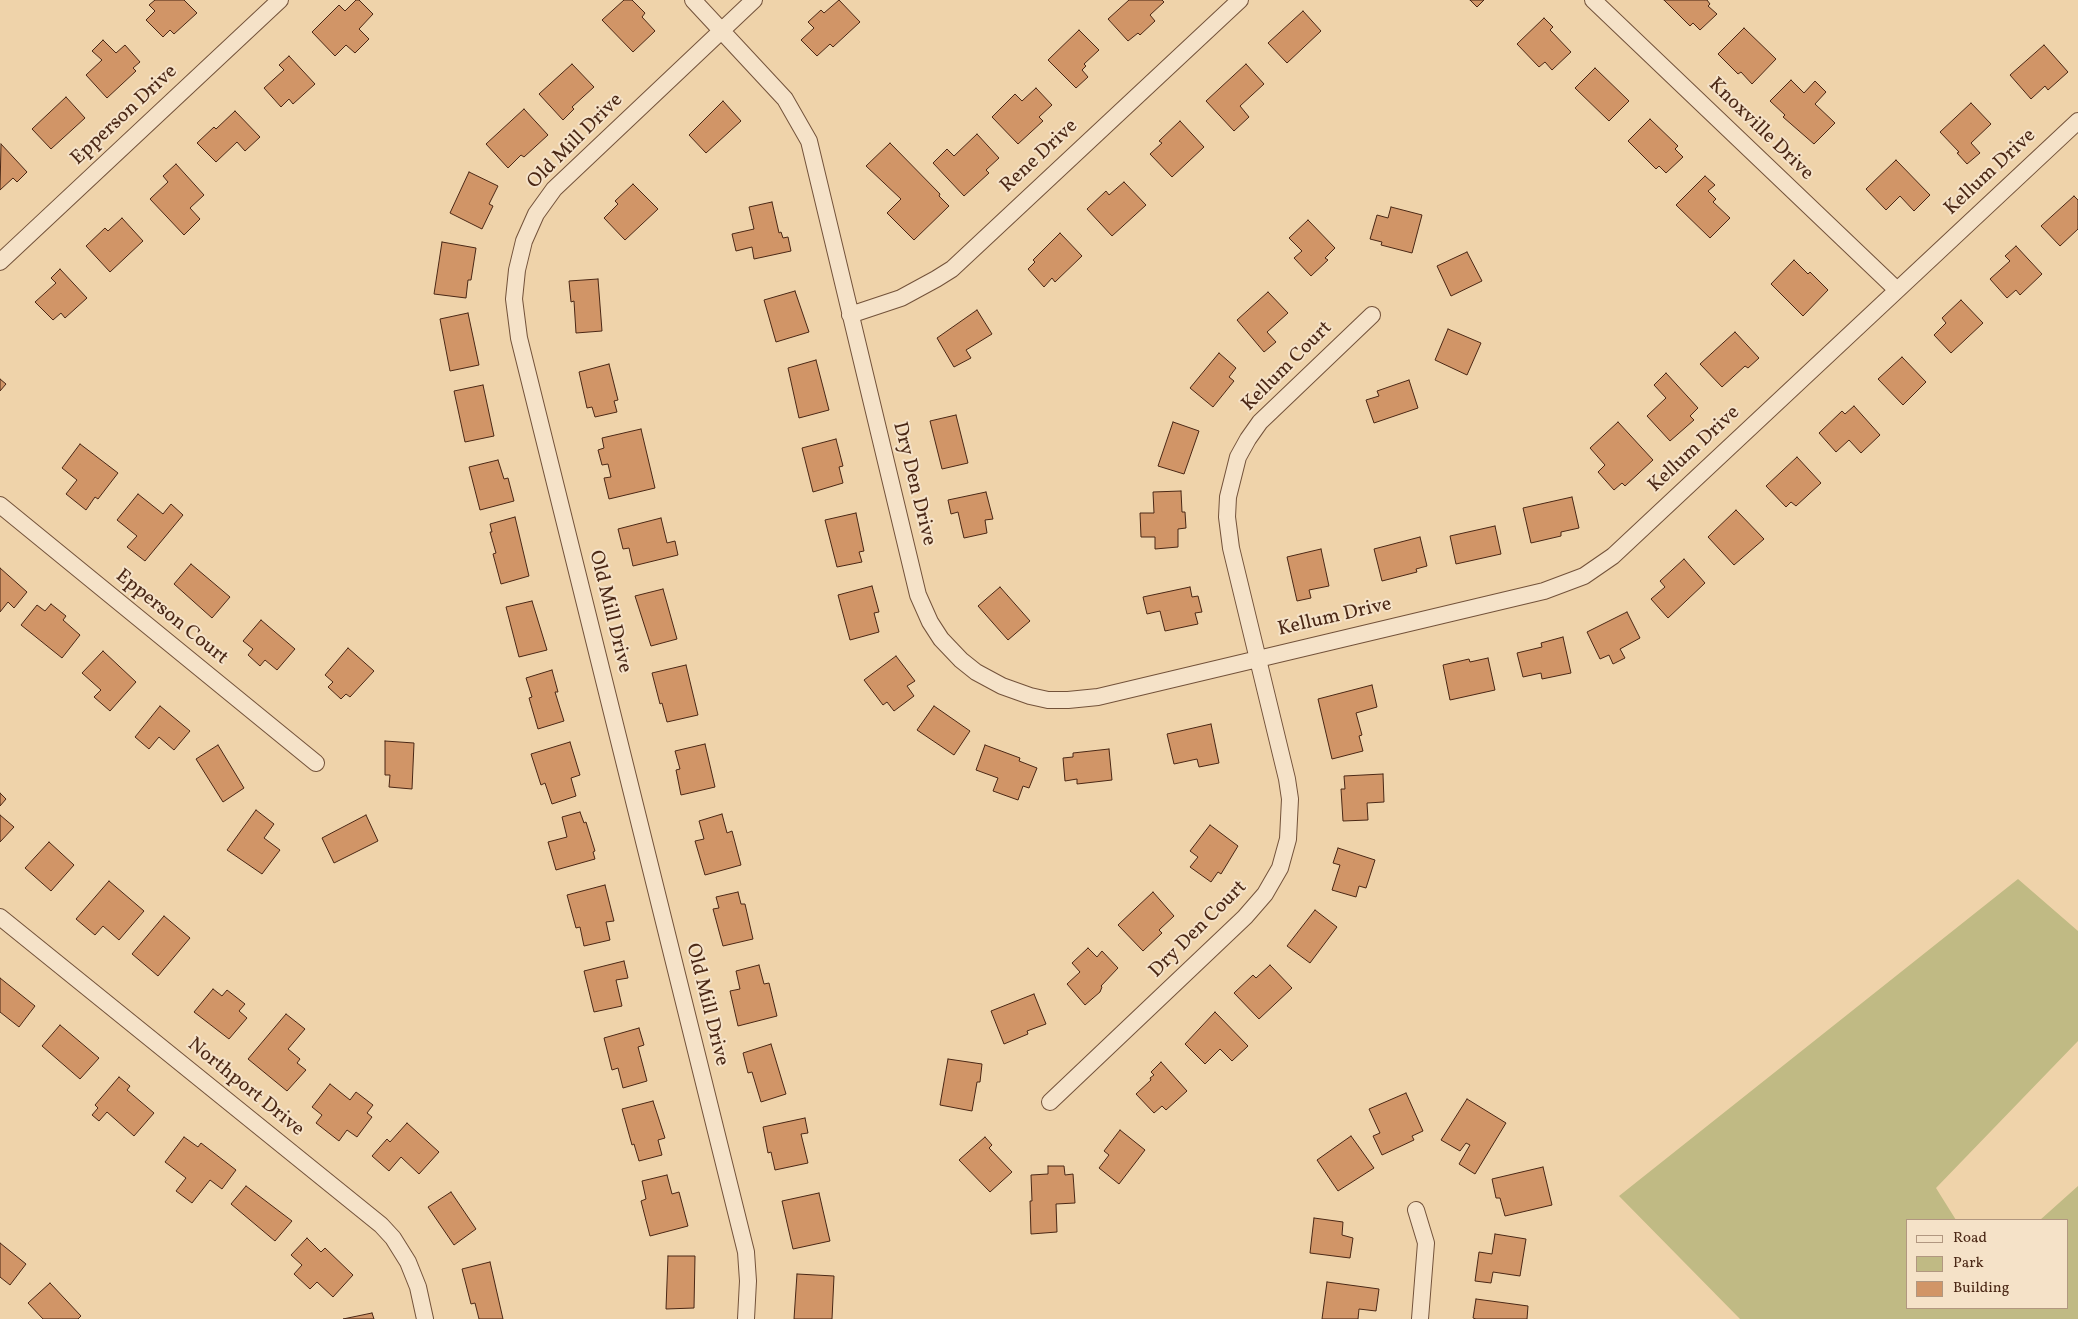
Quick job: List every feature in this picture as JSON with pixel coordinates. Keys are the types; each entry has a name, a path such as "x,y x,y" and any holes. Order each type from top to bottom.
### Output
{"street":[{"name":"Epperson Drive","path":"0,262 280,0"},
{"path":"692,0 721,31"},
{"name":"Old Mill Drive","path":"746,1319 748,1281 746,1252 519,338 514,300 517,265 524,241 536,214 554,189 754,0"},
{"name":"Rene Drive","path":"850,315 901,298 928,284 952,268 1240,0"},
{"name":"Knoxville Drive","path":"1593,0 1897,290"},
{"name":"Dry Den Drive","path":"721,31 785,99 808,141 918,595 930,622 941,639 961,660 976,672 1002,686 1048,700 1098,697 1258,658"},
{"name":"Kellum Drive","path":"1258,658 1544,591 1584,576 1613,556 2078,121"},
{"name":"Kellum Court","path":"1258,658 1228,527 1228,497 1234,467 1248,439 1266,415 1372,315"},
{"name":"Epperson Court","path":"0,505 316,763"},
{"name":"Dry Den Court","path":"1050,1102 1246,917 1265,894 1275,877 1288,839 1290,799 1287,779 1258,658"},
{"name":"Northport Drive","path":"0,917 380,1225 393,1238 408,1262 418,1287 425,1319"},
{"path":"1416,1210 1426,1243 1420,1319"}],"green space":[{"path":"2018,879 2078,931 2078,1041 1936,1188 1955,1219 1906,1219 1906,1309 2068,1309 2068,1219 2041,1219 2078,1186 2078,1319 1740,1319 1619,1196"}],"building":[{"path":"155,0 184,0 197,13 174,34 170,30 163,37 146,20 155,11 149,5"},
{"path":"356,0 359,0 373,14 359,29 369,39 355,53 346,45 335,56 312,32 339,5 345,11"},
{"path":"624,0 632,0 645,13 642,17 655,31 633,52 602,20"},
{"path":"839,0 860,22 833,47 830,44 817,56 801,40 814,28 808,22 821,10 824,13"},
{"path":"1129,0 1162,0 1164,2 1150,15 1155,21 1140,35 1138,33 1128,41 1108,19"},
{"path":"1470,0 1484,0 1477,7"},
{"path":"1664,0 1707,0 1710,4 1708,6 1717,14 1700,30 1693,23 1690,26"},
{"path":"1303,11 1321,31 1287,63 1268,43"},
{"path":"1544,18 1553,27 1550,30 1571,52 1552,70 1545,62 1539,67 1517,44"},
{"path":"1744,28 1776,59 1752,84 1741,72 1738,74 1718,54"},
{"path":"1079,30 1099,50 1084,64 1086,66 1082,70 1088,77 1076,88 1048,60"},
{"path":"103,40 116,53 125,45 140,62 133,68 136,71 107,98 86,75 102,60 92,51"},
{"path":"2044,45 2068,72 2048,90 2045,86 2031,99 2010,75"},
{"path":"289,56 315,84 293,104 289,99 281,107 264,88 284,70 279,65"},
{"path":"572,64 594,87 572,107 574,109 563,120 539,94"},
{"path":"1246,64 1264,84 1240,106 1249,117 1234,131 1206,101"},
{"path":"1595,68 1629,101 1609,121 1575,88"},
{"path":"1791,80 1804,93 1815,81 1826,92 1815,104 1835,123 1814,144 1783,117 1785,115 1770,101"},
{"path":"1036,88 1052,105 1039,117 1043,121 1018,144 992,117 1015,94 1022,101"},
{"path":"66,97 85,118 51,149 32,129"},
{"path":"723,101 741,121 706,153 689,135"},
{"path":"1971,103 1991,124 1971,143 1980,153 1967,164 1957,153 1959,152 1940,132"},
{"path":"524,109 548,135 524,157 521,155 508,168 486,144"},
{"path":"235,111 260,137 245,151 237,142 216,162 197,143 214,127 216,129"},
{"path":"1650,119 1678,146 1675,149 1683,157 1666,173 1659,166 1656,169 1628,141"},
{"path":"1180,121 1204,147 1172,177 1150,154 1162,143 1159,141"},
{"path":"977,134 999,158 986,170 989,173 964,196 933,163 947,149 954,156"},
{"path":"890,143 940,194 939,196 949,206 914,240 887,213 901,199 866,166"},
{"path":"1,144 27,172 17,182 13,178 0,190"},
{"path":"1896,160 1930,195 1914,211 1900,196 1886,210 1866,189"},
{"path":"176,164 204,195 190,208 200,219 184,235 150,199 168,182 163,176"},
{"path":"469,172 498,186 489,204 493,206 482,229 450,213"},
{"path":"1705,176 1715,185 1708,191 1716,199 1713,202 1730,218 1710,238 1676,205"},
{"path":"1124,182 1146,205 1112,236 1087,209 1106,191 1109,195"},
{"path":"633,184 658,209 625,240 604,218 618,204 615,201"},
{"path":"2074,196 2078,200 2078,229 2060,246 2041,226"},
{"path":"772,202 779,233 781,232 783,238 788,237 791,251 754,259 752,247 736,251 732,234 754,229 749,207"},
{"path":"1391,207 1422,215 1412,253 1381,245 1382,242 1370,239 1377,215 1388,218"},
{"path":"122,218 143,241 110,272 86,246 105,228 108,231"},
{"path":"1308,220 1335,248 1325,258 1328,260 1311,276 1294,258 1302,251 1289,238"},
{"path":"1060,233 1082,256 1055,282 1052,278 1044,287 1028,269 1035,262 1033,260"},
{"path":"442,242 476,248 471,280 468,280 466,298 434,294"},
{"path":"2016,246 2042,274 2020,295 2016,290 2007,298 1990,279 2010,261 2005,256"},
{"path":"1467,252 1482,281 1451,296 1437,266"},
{"path":"1794,260 1808,274 1810,272 1828,290 1803,316 1771,284"},
{"path":"60,269 87,298 65,318 61,313 53,320 35,302 56,283 51,278"},
{"path":"598,279 602,331 576,333 574,301 571,302 569,281"},
{"path":"795,291 809,332 776,342 764,300"},
{"path":"1268,292 1288,313 1267,332 1276,342 1264,352 1237,320"},
{"path":"1961,300 1983,323 1951,353 1934,335 1946,323 1942,318"},
{"path":"977,310 992,334 966,350 971,358 954,367 937,338"},
{"path":"468,313 479,365 450,371 440,319"},
{"path":"1448,329 1481,343 1467,375 1435,360"},
{"path":"1735,332 1759,358 1748,368 1745,366 1722,387 1700,364"},
{"path":"1219,353 1236,368 1229,377 1234,381 1213,407 1190,388"},
{"path":"1902,357 1926,382 1903,405 1878,379"},
{"path":"816,360 829,410 799,418 788,368"},
{"path":"609,364 618,400 614,401 617,412 595,417 592,407 587,408 579,372"},
{"path":"1666,373 1698,408 1690,416 1694,420 1670,441 1647,416 1666,398 1654,385"},
{"path":"0,379 6,384 0,391"},
{"path":"1409,380 1418,408 1374,423 1366,400 1379,396 1377,391"},
{"path":"483,385 494,436 465,442 454,391"},
{"path":"1854,406 1880,435 1861,453 1849,440 1836,452 1819,433 1842,411 1845,414"},
{"path":"956,415 968,463 942,469 930,421"},
{"path":"1173,422 1199,431 1184,474 1158,466"},
{"path":"1618,422 1653,460 1625,486 1622,483 1614,490 1598,472 1605,465 1590,448"},
{"path":"641,429 655,488 609,499 604,478 611,477 608,464 602,465 598,450 604,448 602,438"},
{"path":"836,439 843,466 839,467 843,483 813,492 802,448"},
{"path":"80,444 118,473 98,499 95,497 86,510 66,494 77,480 62,468"},
{"path":"1797,457 1821,483 1796,506 1791,502 1786,507 1766,486"},
{"path":"498,460 504,479 508,478 514,501 480,510 469,467"},
{"path":"1181,491 1182,512 1185,512 1186,528 1178,529 1178,547 1155,549 1155,537 1141,537 1140,513 1154,513 1153,492"},
{"path":"986,492 993,519 985,520 987,533 964,538 958,512 951,514 948,500"},
{"path":"138,494 163,514 171,504 183,515 145,561 127,547 137,536 117,520"},
{"path":"1572,497 1579,528 1561,532 1561,536 1531,543 1523,508"},
{"path":"1736,510 1764,539 1734,565 1708,537"},
{"path":"856,513 864,551 859,552 862,562 837,567 825,520"},
{"path":"515,517 529,576 501,584 493,554 496,553 490,532 492,532 490,524"},
{"path":"661,518 667,543 675,541 678,555 633,566 629,548 623,549 618,529"},
{"path":"1495,526 1501,554 1456,564 1450,536"},
{"path":"1420,537 1427,566 1416,569 1417,572 1382,581 1374,549"},
{"path":"1321,549 1329,586 1309,590 1311,598 1297,601 1287,557"},
{"path":"1684,559 1705,583 1668,618 1651,599 1665,587 1660,581"},
{"path":"191,564 230,597 212,618 174,584"},
{"path":"0,568 27,592 14,608 8,602 0,612"},
{"path":"872,586 879,612 874,613 879,632 850,640 838,595"},
{"path":"1000,587 1030,621 1008,640 978,606"},
{"path":"1190,587 1192,597 1198,596 1202,612 1195,613 1198,624 1165,631 1160,611 1147,614 1143,597"},
{"path":"663,589 677,639 651,646 635,596"},
{"path":"532,601 547,650 519,657 506,607"},
{"path":"51,604 66,616 63,620 80,635 62,658 21,625 37,605 45,611"},
{"path":"1627,612 1640,638 1620,649 1625,658 1613,664 1609,655 1600,659 1587,632"},
{"path":"261,620 295,649 277,670 265,660 260,666 248,655 253,649 243,641"},
{"path":"1563,637 1571,673 1542,679 1541,673 1523,677 1517,653 1542,647 1541,643"},
{"path":"348,648 374,671 350,697 346,694 341,699 328,687 333,682 325,675"},
{"path":"103,651 136,682 110,711 94,697 101,690 82,673"},
{"path":"896,656 915,681 907,686 914,696 894,711 887,702 883,705 864,680"},
{"path":"1488,658 1495,690 1450,700 1443,665 1469,659 1470,662"},
{"path":"686,665 698,715 667,722 652,673"},
{"path":"552,670 558,692 555,692 564,721 538,729 529,698 532,697 526,678"},
{"path":"1372,685 1377,707 1356,713 1362,735 1359,736 1363,751 1332,759 1318,699"},
{"path":"160,706 190,731 174,750 159,737 149,749 135,737"},
{"path":"934,706 970,731 954,755 917,730"},
{"path":"1211,724 1219,763 1199,767 1197,759 1174,764 1167,734"},
{"path":"385,741 414,743 412,789 389,787 390,775 385,775"},
{"path":"570,742 580,775 571,778 576,796 552,804 545,783 541,785 531,754"},
{"path":"705,744 715,787 681,795 676,770 680,769 675,751"},
{"path":"218,745 244,788 223,802 196,759"},
{"path":"985,745 1020,758 1019,761 1037,768 1029,788 1023,786 1018,800 993,791 998,778 976,770"},
{"path":"1109,749 1112,780 1077,784 1077,779 1065,781 1063,758 1073,757 1073,753"},
{"path":"1383,774 1384,802 1367,803 1368,820 1343,821 1341,789 1345,789 1344,776"},
{"path":"0,793 6,799 0,806"},
{"path":"256,810 274,824 264,838 280,850 262,874 227,850"},
{"path":"580,812 584,823 586,822 595,851 593,852 595,859 556,870 548,842 567,837 562,817"},
{"path":"722,814 727,833 732,831 741,865 705,875 695,841 704,839 699,821"},
{"path":"0,815 14,827 0,842"},
{"path":"366,815 378,841 334,863 322,838"},
{"path":"1210,825 1238,846 1221,874 1218,872 1211,882 1190,867 1198,857 1190,851"},
{"path":"49,842 74,865 51,891 25,868"},
{"path":"1338,848 1375,860 1366,888 1359,886 1356,897 1332,890 1340,865 1333,863"},
{"path":"109,881 144,911 119,940 103,926 95,935 76,919"},
{"path":"605,885 614,921 606,922 610,940 584,946 580,927 576,928 567,895"},
{"path":"738,892 741,904 745,904 753,939 723,946 713,909 719,908 716,897"},
{"path":"1153,892 1174,916 1159,930 1162,933 1143,951 1118,925"},
{"path":"1315,910 1337,927 1310,963 1287,946"},
{"path":"164,916 190,938 158,976 132,954"},
{"path":"1088,948 1097,957 1102,951 1118,968 1101,986 1100,992 1085,1005 1067,984 1080,972 1072,963"},
{"path":"624,961 628,978 616,980 622,1006 594,1012 584,971"},
{"path":"759,965 764,984 769,983 777,1016 738,1026 730,991 740,989 736,971"},
{"path":"1270,965 1292,988 1259,1019 1234,993 1253,975 1256,978"},
{"path":"0,978 35,1006 19,1027 0,1012"},
{"path":"213,989 222,996 227,990 245,1004 239,1011 247,1018 229,1039 194,1012"},
{"path":"1034,994 1046,1024 1027,1031 1028,1034 1004,1044 991,1011"},
{"path":"1215,1012 1248,1046 1232,1061 1220,1049 1205,1064 1185,1044"},
{"path":"286,1014 305,1029 288,1049 300,1059 297,1063 306,1070 287,1091 248,1059"},
{"path":"60,1025 99,1058 80,1079 42,1046"},
{"path":"639,1028 644,1045 638,1047 647,1081 623,1088 618,1068 612,1070 604,1038"},
{"path":"771,1044 786,1094 761,1102 752,1072 748,1073 743,1053"},
{"path":"948,1059 982,1064 980,1082 977,1082 972,1111 940,1105"},
{"path":"1161,1062 1187,1091 1166,1110 1162,1106 1154,1113 1136,1094 1151,1080 1150,1078 1154,1075 1151,1072"},
{"path":"119,1077 130,1086 127,1090 154,1113 134,1136 107,1112 99,1121 92,1115 98,1108 95,1105"},
{"path":"330,1084 350,1100 356,1092 373,1105 367,1113 372,1117 357,1137 347,1130 339,1141 316,1123 322,1115 312,1107"},
{"path":"1406,1093 1423,1131 1412,1136 1414,1140 1382,1155 1373,1136 1380,1133 1369,1109"},
{"path":"1467,1099 1506,1123 1475,1174 1459,1164 1470,1145 1466,1143 1460,1151 1441,1140"},
{"path":"653,1101 665,1138 658,1140 662,1155 639,1161 634,1144 632,1145 622,1109"},
{"path":"805,1118 808,1133 801,1134 808,1163 775,1170 771,1152 768,1153 763,1127"},
{"path":"407,1123 439,1152 419,1174 401,1157 389,1171 372,1156 387,1139 390,1142"},
{"path":"1120,1130 1145,1150 1119,1184 1099,1168 1109,1155 1104,1151"},
{"path":"1351,1136 1374,1168 1338,1191 1317,1160"},
{"path":"184,1137 198,1147 201,1143 236,1170 222,1189 210,1180 192,1203 176,1191 186,1178 165,1162"},
{"path":"985,1137 992,1145 989,1148 1012,1172 990,1192 959,1160"},
{"path":"1048,1166 1064,1166 1065,1175 1073,1174 1075,1203 1056,1204 1057,1232 1031,1234 1031,1175 1048,1174"},
{"path":"1543,1167 1552,1205 1505,1216 1500,1198 1496,1198 1492,1179"},
{"path":"667,1175 672,1194 679,1192 688,1226 650,1236 641,1201 646,1199 642,1181"},
{"path":"246,1186 292,1221 275,1241 231,1204"},
{"path":"451,1192 476,1229 454,1245 428,1207"},
{"path":"819,1193 830,1241 793,1249 782,1201"},
{"path":"1314,1218 1343,1222 1342,1235 1353,1238 1350,1258 1310,1253"},
{"path":"1495,1234 1526,1239 1520,1276 1493,1272 1491,1283 1475,1281 1479,1252 1492,1254"},
{"path":"307,1238 321,1252 325,1248 353,1275 333,1297 317,1282 310,1289 294,1274 302,1265 291,1255"},
{"path":"0,1243 26,1264 10,1285 0,1277"},
{"path":"668,1256 695,1256 694,1308 666,1309"},
{"path":"490,1262 503,1319 479,1319 475,1303 471,1304 462,1269"},
{"path":"797,1274 834,1276 832,1319 794,1319"},
{"path":"1327,1282 1379,1289 1376,1311 1359,1309 1358,1319 1322,1319"},
{"path":"50,1283 81,1316 78,1319 43,1319 28,1303"},
{"path":"1476,1299 1528,1306 1527,1319 1473,1318"},
{"path":"372,1313 374,1319 343,1319"}]}
